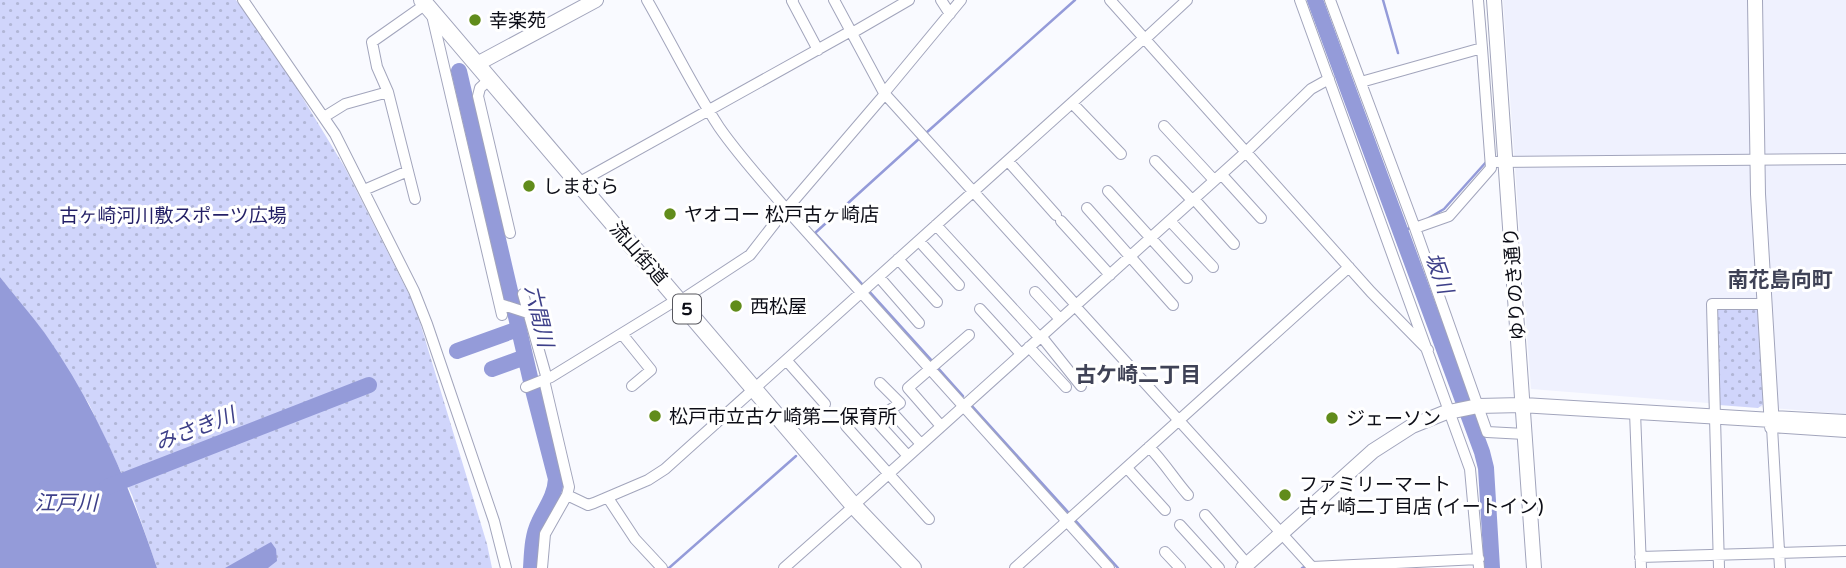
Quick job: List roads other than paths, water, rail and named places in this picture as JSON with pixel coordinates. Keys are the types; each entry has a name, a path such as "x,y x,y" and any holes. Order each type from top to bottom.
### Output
{"main road":[{"name":"流山街道","path":"426,3 754,390 854,506 913,568"}],"street":[{"path":"243,0 324,117 403,269 427,324 494,521 506,568"},
{"path":"477,64 596,0"},
{"path":"647,0 720,128 787,210 1109,568"},
{"path":"793,0 818,50"},
{"path":"834,0 885,94 1312,567 1479,564 1470,468 1300,0"},
{"path":"578,183 909,0"},
{"path":"941,0 950,14"},
{"path":"526,387 546,380 750,255 961,0"},
{"path":"1110,0 1416,341 1428,350"},
{"path":"567,495 588,505 648,480 666,469 1187,0"},
{"path":"1330,0 1487,432 1525,434"},
{"path":"1478,0 1498,161"},
{"name":"ゆりのき通り","path":"1494,0 1498,161 1525,434 1534,568"},
{"path":"1755,0 1756,159 1780,568"},
{"path":"415,199 388,92 377,67 372,42 426,3 501,310 528,313"},
{"path":"1361,82 1482,48"},
{"path":"490,79 480,88 478,96 510,233"},
{"path":"784,568 1246,152 1311,89 1329,79"},
{"path":"324,117 345,104 388,92"},
{"path":"1072,103 1121,155"},
{"path":"1164,127 1261,218"},
{"path":"1415,228 1449,216 1498,161 1846,159"},
{"path":"1009,161 1110,275"},
{"path":"1156,161 1234,244"},
{"path":"364,190 408,171"},
{"path":"1108,191 1187,278"},
{"path":"1087,208 1173,305"},
{"path":"1170,221 1213,267"},
{"path":"936,225 1040,337 1081,386"},
{"path":"919,241 959,285"},
{"path":"898,259 937,302"},
{"path":"1015,568 1349,267"},
{"path":"879,277 919,323"},
{"path":"1035,292 1060,319"},
{"path":"523,294 568,477 567,495 545,534 541,568"},
{"path":"1719,568 1712,304 1764,304"},
{"path":"980,309 1066,387"},
{"path":"622,334 651,370 632,386"},
{"path":"941,426 908,388 969,335"},
{"path":"787,361 825,404"},
{"path":"880,383 900,403 890,410 922,444"},
{"path":"1205,515 1245,566 1384,442 1412,426 1451,411 1477,406 1522,404 1716,416 1846,432"},
{"path":"868,412 908,456"},
{"path":"1635,412 1640,562 1718,555 1846,551"},
{"path":"1772,422 1846,422"},
{"path":"846,426 929,519"},
{"path":"1149,447 1188,495"},
{"path":"1126,468 1165,510"},
{"path":"608,498 635,539 662,568"},
{"path":"1180,525 1219,568"},
{"path":"1165,552 1180,568"}],"water":[{"name":"江戸川","path":"0,277 44,332 95,416 135,506 157,568 0,568"},
{"path":"271,542 276,549 277,561 268,568 225,568"}],"waterway":[{"path":"926,133 1075,0"},
{"name":"坂川","path":"1315,0 1482,452 1486,468 1492,568"},
{"path":"1383,0 1398,53"},
{"name":"六間川","path":"459,71 556,479 552,496 535,533 531,568"},
{"path":"863,285 815,233 921,137"},
{"path":"1427,219 1444,209 1487,161"},
{"path":"1401,232 1412,227"},
{"path":"868,290 934,363"},
{"name":"みさき川","path":"457,351 518,329"},
{"path":"492,369 525,357"},
{"path":"938,368 963,396"},
{"name":"みさき川","path":"107,487 369,385"},
{"path":"972,406 1068,512"},
{"path":"669,568 796,456"},
{"path":"1075,520 1118,568"}],"place":[{"name":"幸楽苑","path":"475,20"},
{"name":"しまむら","path":"529,186"},
{"name":"ヤオコー 松戸古ヶ崎店","path":"670,214"},
{"name":"西松屋","path":"736,306"},
{"name":"松戸市立古ケ崎第二保育所","path":"655,416"},
{"name":"ジェーソン","path":"1332,418"},
{"name":"ファミリーマート 古ヶ崎二丁目店 (イートイン)","path":"1285,495"}],"district":[{"name":"南花島向町","path":"1780,280"},
{"name":"古ケ崎二丁目","path":"1138,375"}],"park label":[{"name":"古ヶ崎河川敷スポーツ広場","path":"173,215"}]}
